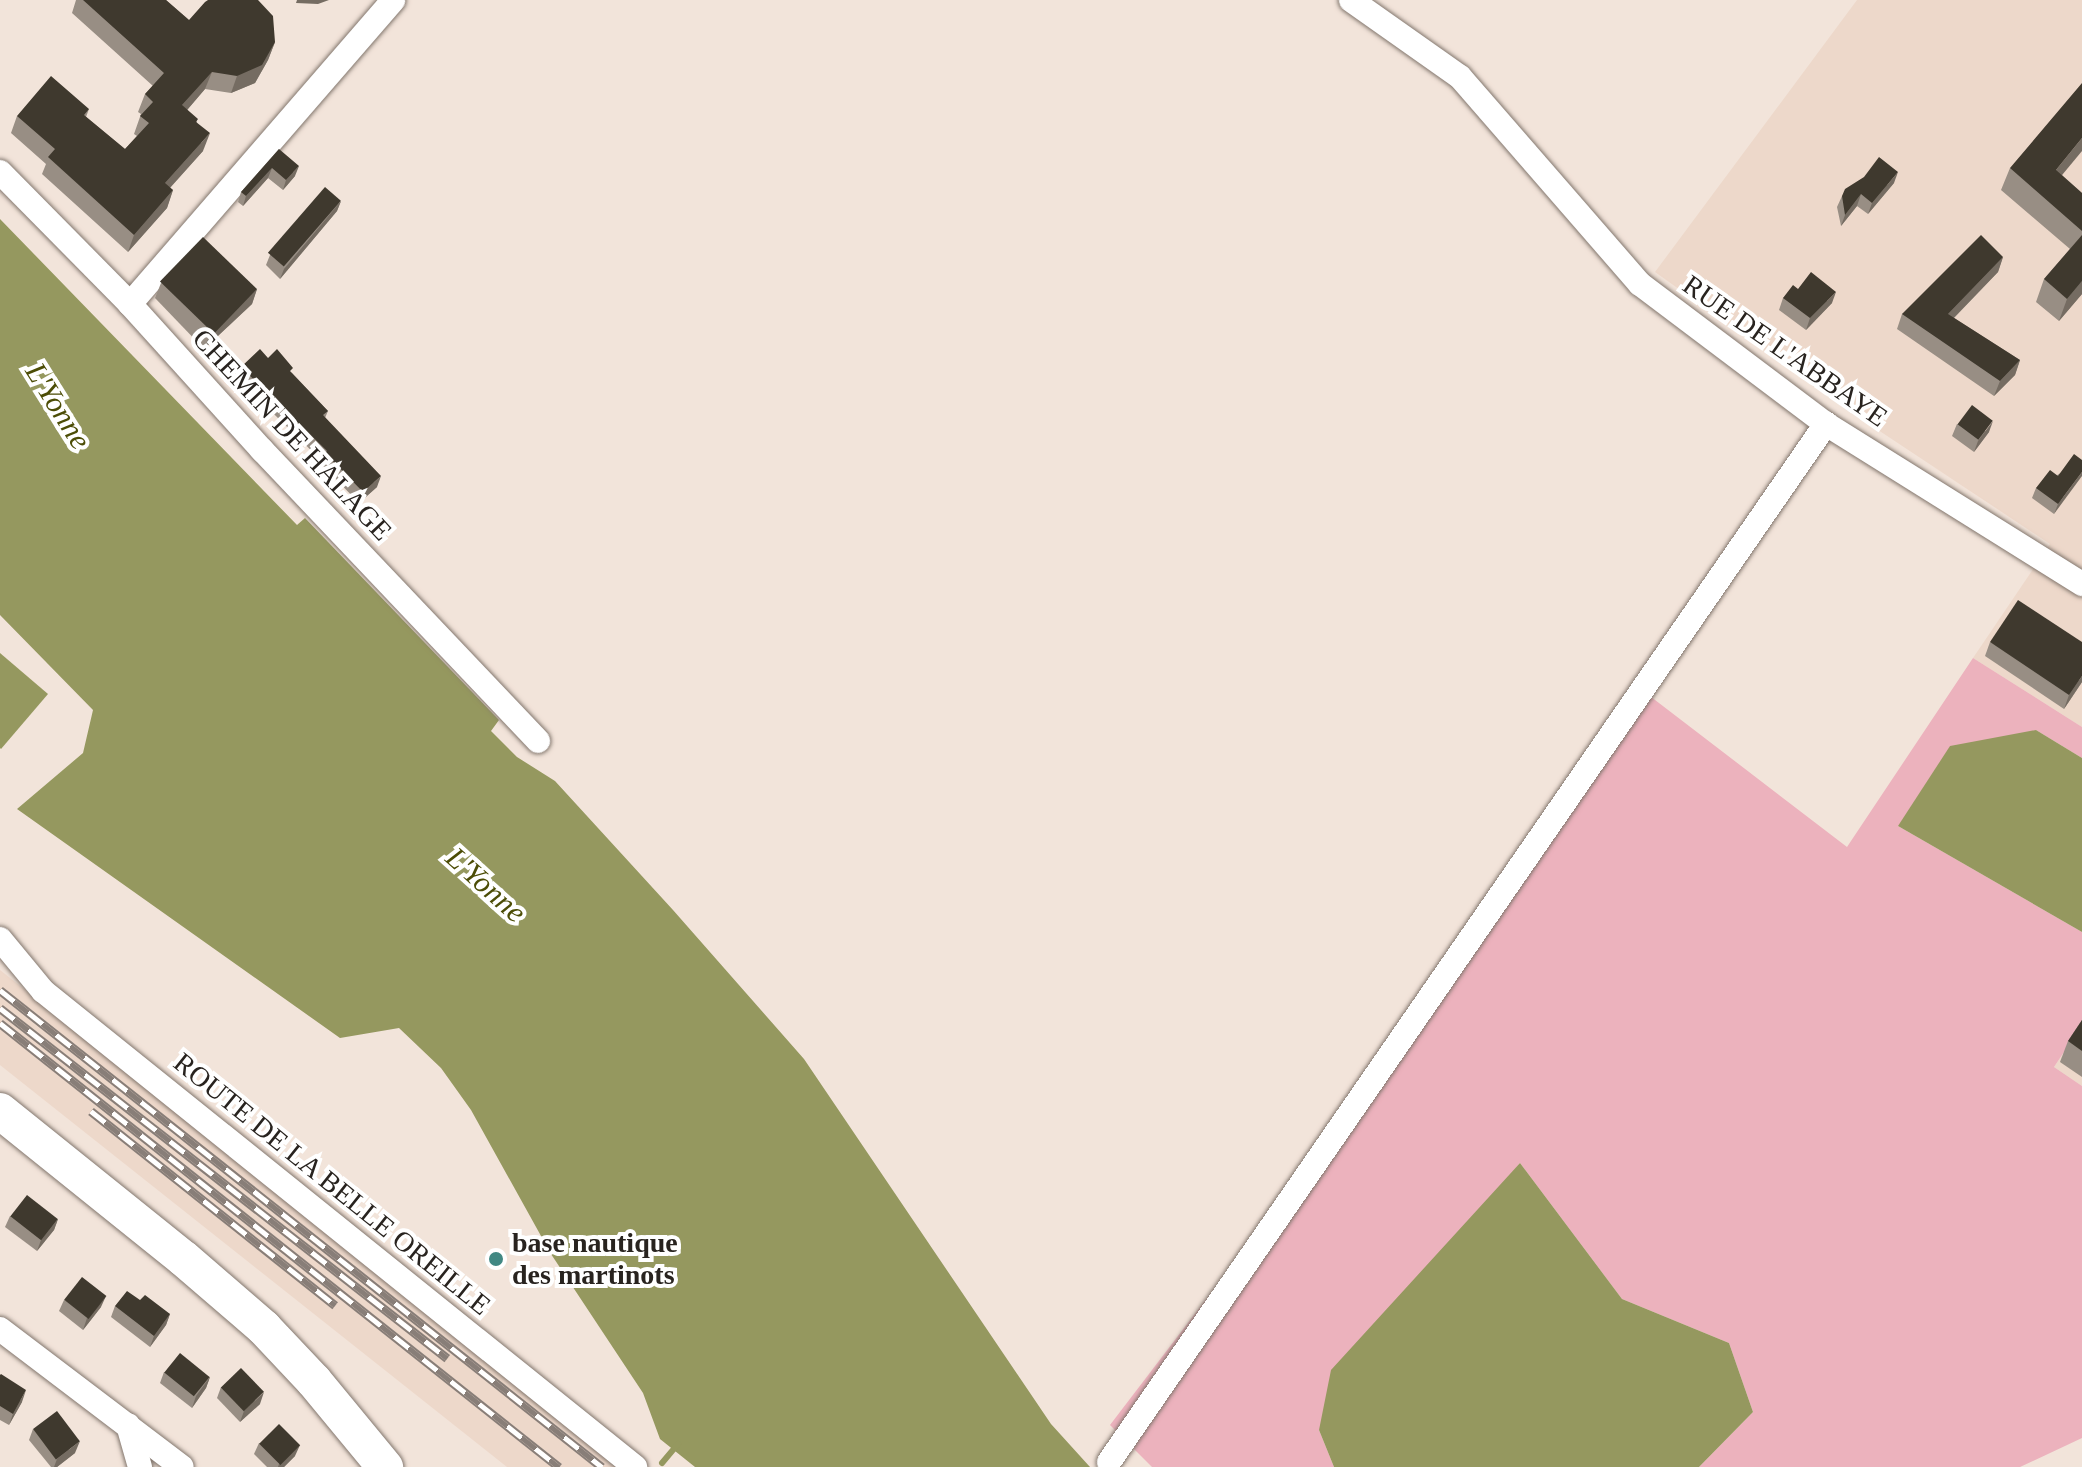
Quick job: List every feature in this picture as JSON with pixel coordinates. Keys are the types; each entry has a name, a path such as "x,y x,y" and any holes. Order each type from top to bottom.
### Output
{"main road":[{"path":"0,1111 183,1258 264,1328 314,1381 385,1467"}],"street":[{"path":"130,304 393,0"},
{"name":"RUE DE L'ABBAYE","path":"1351,0 1460,77 1640,284 1826,424 2082,584"},
{"name":"CHEMIN DE HALAGE","path":"0,172 130,304 262,450 538,741"},
{"path":"1109,1462 1826,424"},
{"name":"ROUTE DE LA BELLE OREILLE","path":"0,939 43,991 635,1467"},
{"path":"3,1337 182,1467"},
{"path":"128,1425 140,1467"}],"shaded area":[{"path":"1857,0 2082,0 2082,727 1973,658 2050,544 1851,412 1655,272"},
{"path":"1973,658 2082,727 2082,758 2036,730 1898,826 2082,932 2082,1025 2054,1067 2082,1086 2082,1438 2020,1467 1699,1467 1753,1412 1729,1343 1622,1299 1520,1163 1319,1430 1334,1467 1152,1467 1110,1425 1236,1260 1642,690 1847,847"},
{"path":"0,970 627,1467 507,1467 0,1065"},
{"path":"2082,1025 2082,1086 2054,1067"}],"water":[{"name":"L'Yonne","path":"0,219 297,525 305,518 499,720 491,731 517,757 555,781 804,1059 1051,1424 1090,1467 695,1467 660,1439 643,1393 551,1254 471,1110 441,1068 399,1028 340,1038 17,809 83,753 93,710 0,615"},
{"path":"0,653 48,694 1,749 0,748"},
{"path":"2036,730 2082,758 2082,932 1898,826 1950,746"},
{"path":"1520,1163 1622,1299 1729,1343 1753,1412 1699,1467 1334,1467 1319,1430 1331,1370"}],"building":[{"path":"83,0 166,0 189,20 208,0 258,0 273,16 275,42 262,65 237,76 212,72 182,105 210,133 165,183 173,190 134,235 48,157 55,149 17,116 51,76 89,109 84,115 125,149 149,123 140,116 153,102 145,94 164,73"},
{"path":"2082,83 2082,138 2056,170 2082,193 2082,231 2010,168"},
{"path":"279,149 299,166 286,180 272,168 246,196 241,192"},
{"path":"1879,157 1898,172 1872,203 1861,194 1845,215 1842,196 1845,189 1864,177"},
{"path":"325,187 341,201 284,266 268,253"},
{"path":"1981,235 2003,257 1948,314 2020,360 2000,381 1902,314"},
{"path":"2082,235 2082,281 2067,299 2044,279"},
{"path":"203,237 257,289 214,334 160,282"},
{"path":"1811,272 1836,292 1810,318 1783,298 1793,285 1798,289"},
{"path":"260,349 268,358 277,349 293,368 290,371 328,411 323,415 381,476 363,492 325,453 327,451 241,367"},
{"path":"1972,405 1993,421 1978,440 1958,424"},
{"path":"2074,454 2082,460 2082,472 2058,504 2036,488 2050,470 2058,476"},
{"path":"2018,600 2082,642 2082,676 2069,695 1990,642"},
{"path":"2082,1020 2082,1051 2068,1041"},
{"path":"27,1195 58,1219 41,1240 10,1216"},
{"path":"82,1277 106,1296 89,1319 64,1300"},
{"path":"127,1291 140,1300 145,1295 170,1314 154,1336 115,1306"},
{"path":"180,1353 210,1377 194,1396 164,1372"},
{"path":"241,1368 264,1392 244,1411 221,1387"},
{"path":"1,1374 26,1390 13,1414 0,1406"},
{"path":"57,1411 80,1441 56,1459 33,1429"},
{"path":"279,1424 300,1445 280,1465 259,1444"}],"waterway":[{"path":"662,1463 678,1444"}],"railway":[{"path":"0,990 602,1467"},
{"path":"0,1008 447,1358"},
{"path":"0,1023 559,1467"},
{"path":"91,1111 335,1305"}],"place":[{"name":"base nautique des martinots","path":"496,1259"}]}
